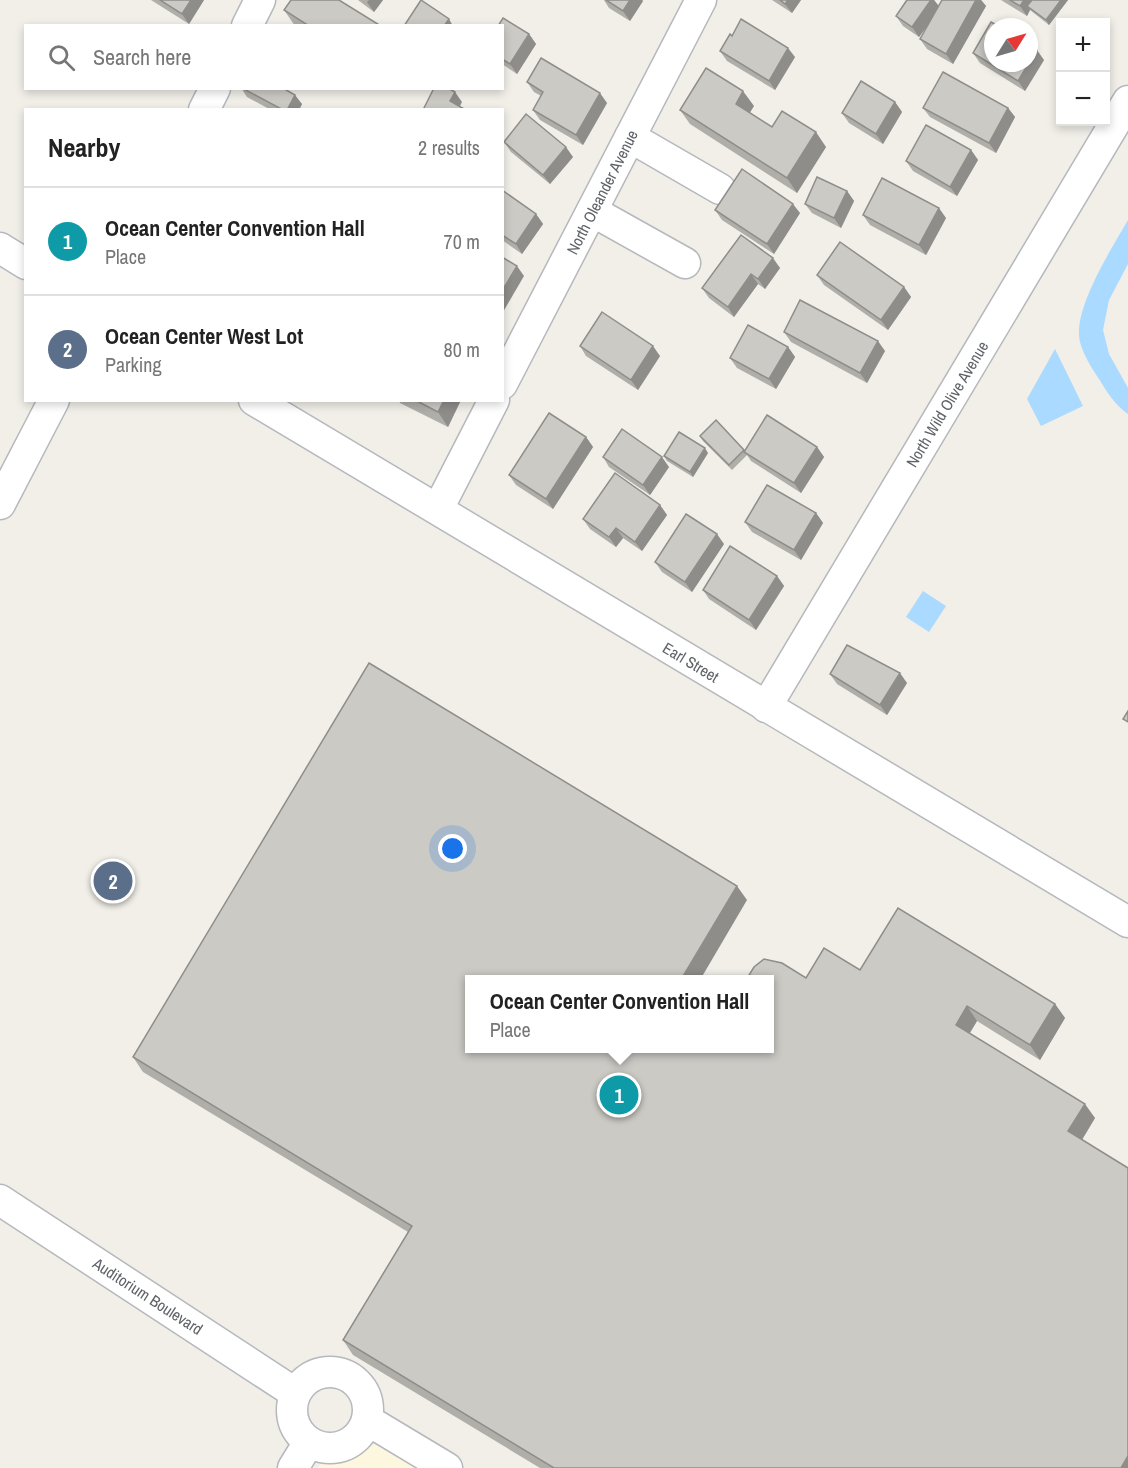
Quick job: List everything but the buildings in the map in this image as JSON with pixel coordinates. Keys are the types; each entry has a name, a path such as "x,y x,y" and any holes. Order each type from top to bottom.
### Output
{"street":[{"path":"249,24 261,0"},
{"name":"North Oleander Avenue","path":"504,380 701,0"},
{"path":"205,108 214,90"},
{"name":"North Wild Olive Avenue","path":"766,707 1128,101"},
{"path":"630,137 720,189"},
{"path":"592,211 685,263"},
{"path":"0,504 53,402"},
{"name":"Earl Street","path":"257,402 1128,922"},
{"path":"438,509 493,402"},
{"name":"Auditorium Boulevard","path":"0,1200 295,1393"},
{"path":"325,1371 343,1374 359,1385 366,1395 369,1408 367,1420 358,1436 344,1446 332,1449 320,1447 309,1442 295,1425 292,1403 302,1382 313,1375 325,1371"},
{"path":"367,1420 447,1468"},
{"path":"293,1468 309,1442"}],"shaded area":[{"path":"372,1442 415,1468 318,1468 321,1463 328,1464 361,1454"}],"water":[{"path":"1128,220 1128,264 1109,300 1103,330 1109,354 1128,388 1128,414 1112,398 1085,356 1081,347 1079,329 1087,297"},
{"path":"1055,349 1083,406 1041,426 1027,399"},
{"path":"923,591 946,606 929,632 906,617"}],"place":[{"name":"Ocean Center West Lot","path":"113,881"},
{"name":"Ocean Center Convention Hall","path":"619,1095"}]}
